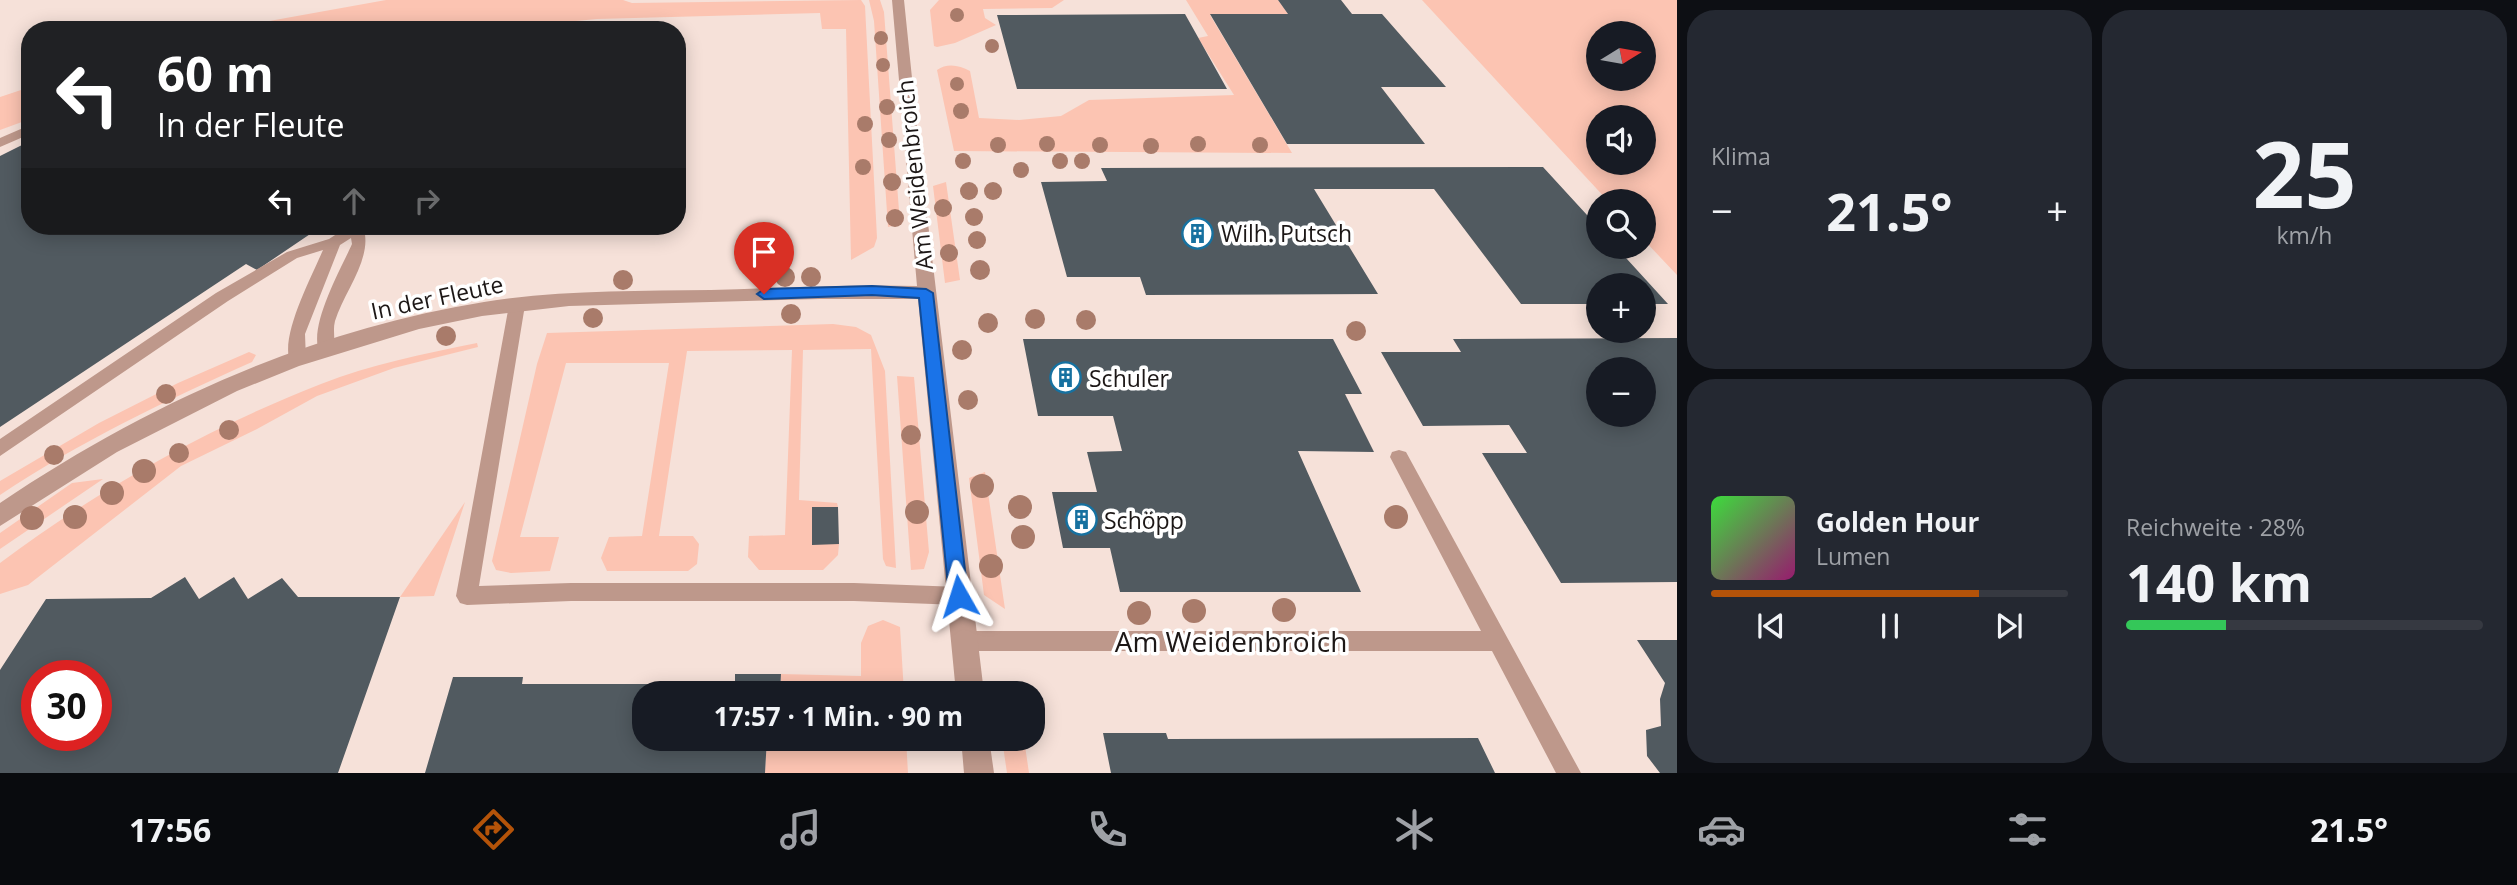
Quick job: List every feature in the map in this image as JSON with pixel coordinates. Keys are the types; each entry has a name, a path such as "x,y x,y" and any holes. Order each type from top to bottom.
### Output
{"street":[{"name":"Am Weidenbroich","path":"898,0 926,293 969,681"},
{"name":"In der Fleute","path":"0,516 51,479 210,395 326,349 432,320 482,309 549,301 859,291 926,293"},
{"path":"976,751 979,773"}],"lane":[{"path":"0,143 21,134"},
{"path":"0,449 222,296 292,255 334,242 345,235"},
{"path":"326,349 326,324 360,244 358,235"},
{"path":"297,360 297,334 334,242"},
{"path":"517,305 467,596 571,592 854,592 959,596"},
{"path":"1399,457 1569,773"},
{"name":"Am Weidenbroich","path":"965,641 1498,641"}],"shaded area":[{"path":"0,0 1677,0 1677,773 0,773"},
{"path":"386,0 623,0 632,3 861,0 865,6 877,238 874,247 851,260 846,29 822,29 820,13 576,21 270,21"},
{"path":"869,0 880,0 884,12 900,224 888,227 874,21"},
{"path":"939,0 1064,0 1052,8 983,9 985,18 996,25 955,43 937,47 934,46 930,10"},
{"path":"1186,0 1278,0 1288,14 1210,15 1292,153 954,151 937,70 945,66 957,66 970,71 979,118 1019,120 1061,116 1089,100 1234,95 1198,38 1208,36"},
{"path":"1422,0 1677,0 1677,275 1656,253 1656,189 1597,189"},
{"path":"21,90 21,122 0,130 0,97"},
{"path":"946,182 960,280 945,283 933,186"},
{"path":"833,324 856,327 871,335 885,371 896,568 886,566 883,559 871,349 803,350 799,500 837,503 838,507 812,508 812,544 839,544 838,555 823,570 759,570 748,557 749,536 785,535 792,350 687,351 659,536 693,536 699,544 697,564 688,571 607,571 601,558 609,537 642,536 669,363 566,363 520,537 559,537 550,571 511,573 496,570 492,561 537,364 547,333"},
{"path":"477,343 478,347 394,368 317,396 181,466 28,585 0,594 0,563 76,510 195,441 278,402 340,377 398,360"},
{"path":"249,352 256,355 252,362 123,423 60,457 0,495 0,481 99,423 178,383"},
{"path":"897,376 914,377 929,552 924,569 911,570"},
{"path":"985,472 1005,609 984,595 969,478"},
{"path":"103,479 0,549 0,533 72,483"},
{"path":"465,502 434,596 400,597"},
{"path":"883,620 900,627 903,681 781,681 781,674 861,676 861,643 868,626"},
{"path":"766,751 907,751 908,773 765,773"},
{"path":"1004,751 1026,751 1029,773 1007,773"}],"building":[{"path":"1278,0 1341,0 1352,14 1382,14 1446,87 1381,87 1425,144 1287,144 1210,14 1288,14"},
{"path":"1185,14 1227,89 1017,89 997,15"},
{"path":"21,146 21,235 309,235 257,270 246,264 0,427 0,156"},
{"name":"Wilh. Putsch","path":"1543,167 1586,214 1586,259 1627,259 1640,273 1586,273 1586,304 1521,304 1434,189 1314,189 1378,294 1146,295 1140,277 1067,277 1041,182 1107,181 1101,168"},
{"name":"Wilh. Putsch","path":"1656,291 1668,304 1656,304"},
{"path":"1586,338 1586,343 1656,343 1656,338 1677,338 1677,582 1561,583 1482,453 1527,453 1509,425 1423,426 1381,352 1461,352 1453,339"},
{"path":"1023,339 1333,339 1362,394 1345,394 1374,452 1298,451 1361,592 1120,592 1110,548 1063,548 1052,492 1097,492 1087,452 1122,451 1113,416 1038,416"},
{"path":"812,507 838,507 839,544 812,545"},
{"path":"185,577 199,599 234,577 248,599 282,578 298,597 400,597 338,773 0,773 0,670 46,599 151,598"},
{"path":"1637,640 1677,640 1677,773 1660,773 1647,756 1646,730 1661,726 1660,699 1665,683"},
{"path":"735,674 781,674 781,681 735,681"},
{"path":"453,677 523,677 522,684 632,684 632,751 766,751 765,773 425,773"},
{"path":"1103,733 1166,733 1168,739 1478,738 1495,773 1111,773"}],"place":[{"name":"Wilh. Putsch","path":"1198,233"},
{"name":"Schuler","path":"1066,378"},
{"name":"Schöpp","path":"1081,520"}],"route":[{"path":"764,294 872,291 926,293 959,596"}]}
